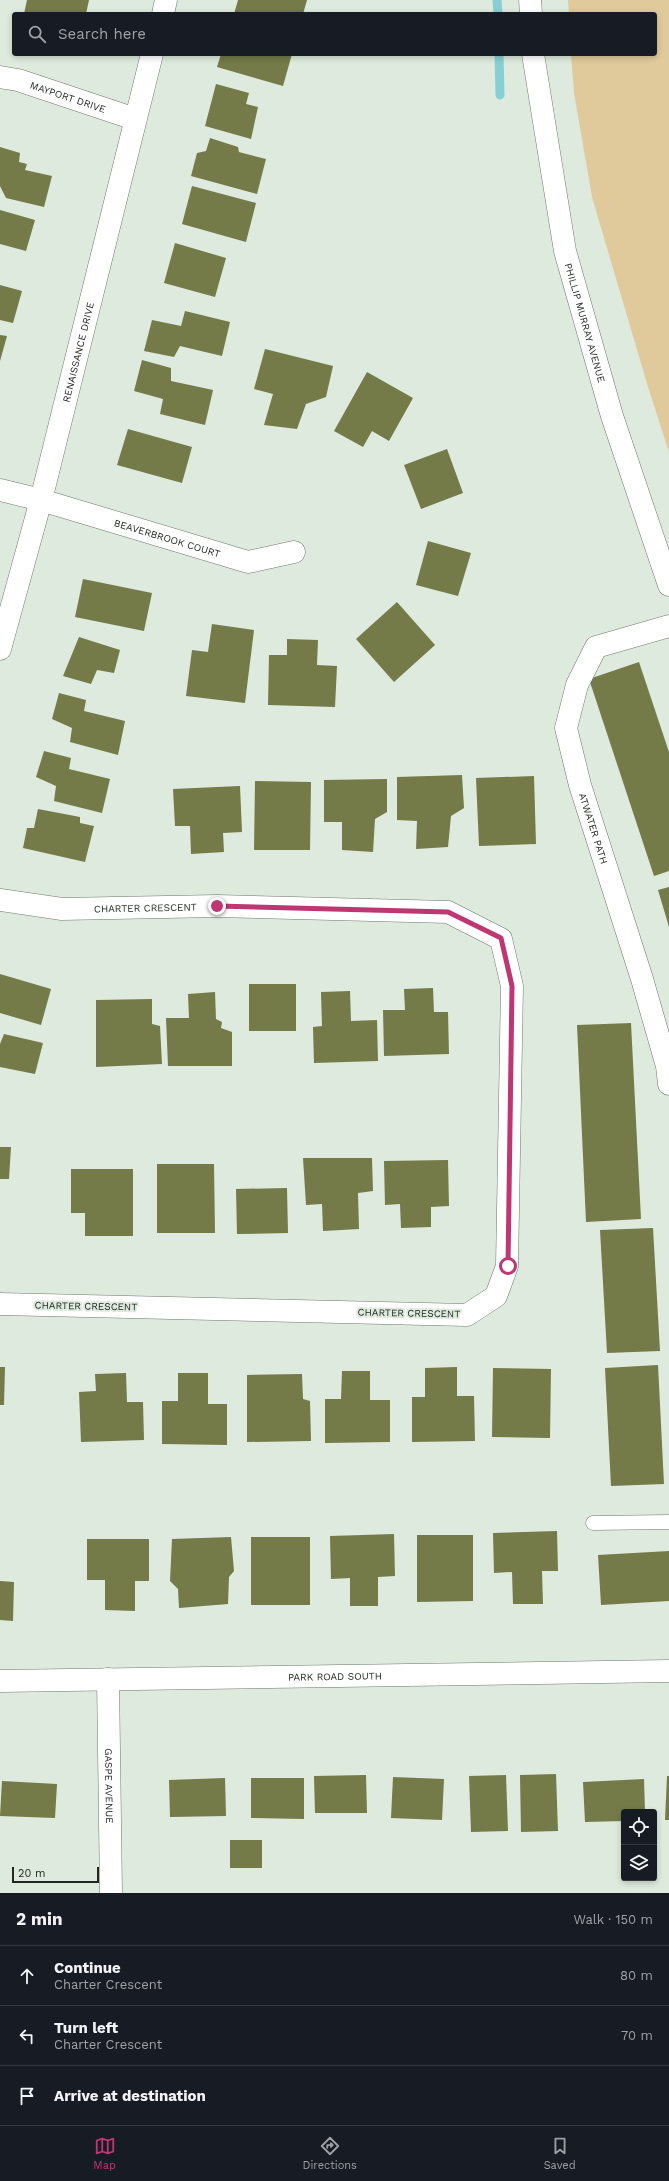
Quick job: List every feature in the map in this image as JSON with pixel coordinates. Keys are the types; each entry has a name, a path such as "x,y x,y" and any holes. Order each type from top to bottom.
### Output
{"street":[{"path":"163,12 166,0"},
{"path":"530,0 531,12"},
{"name":"RENAISSANCE DRIVE","path":"0,649 41,500 151,56"},
{"name":"PHILLIP MURRAY AVENUE","path":"533,56 565,251 612,416 669,585"},
{"name":"MAYPORT DRIVE","path":"0,77 18,80 135,119"},
{"name":"BEAVERBROOK COURT","path":"0,490 41,500 248,562 294,552"},
{"name":"ATWATER PATH","path":"669,626 596,647 577,684 566,728 580,785 642,979 667,1066 669,1084"},
{"name":"CHARTER CRESCENT","path":"0,900 62,908 217,906 448,912 501,938 512,986 508,1266 496,1296 467,1315 0,1304"},
{"name":"PARK ROAD SOUTH","path":"0,1681 669,1671"},
{"name":"GASPE AVENUE","path":"108,1679 111,1893"}],"lane":[{"path":"593,1523 669,1522"}],"shaded area":[{"path":"568,0 669,0 669,452 648,387 592,197 574,93 571,56 657,56 657,12 569,12"}],"building":[{"path":"27,0 89,0 86,12 24,12"},
{"path":"238,0 307,0 304,12 235,12"},
{"path":"220,56 291,56 283,86 217,67"},
{"path":"216,84 249,93 246,104 258,107 251,139 205,126"},
{"path":"210,138 238,147 239,152 266,159 257,194 191,176 197,153 206,151"},
{"path":"0,147 20,153 19,162 27,164 25,170 52,176 44,207 6,198 0,186"},
{"path":"192,186 256,203 246,242 182,224"},
{"path":"0,210 35,220 26,251 0,244"},
{"path":"175,243 226,258 215,297 164,283"},
{"path":"0,285 22,291 13,323 0,320"},
{"path":"185,311 230,322 222,356 180,346 174,357 144,351 152,320 181,326"},
{"path":"0,335 7,336 0,361"},
{"path":"265,349 333,366 326,397 306,404 297,429 264,425 273,394 254,389"},
{"path":"142,360 171,368 171,381 213,390 205,425 160,414 163,399 134,391"},
{"path":"367,372 413,398 389,441 372,431 363,447 334,431"},
{"path":"128,429 192,447 182,483 117,465"},
{"path":"447,449 463,493 421,509 404,465"},
{"path":"428,541 471,553 458,596 416,585"},
{"path":"83,579 152,593 144,631 75,617"},
{"path":"397,602 435,645 394,682 356,639"},
{"path":"212,624 254,630 245,703 186,696 192,650 208,652"},
{"path":"79,637 120,650 114,673 97,670 91,684 63,676"},
{"path":"287,639 318,640 317,665 337,666 335,707 268,705 269,655 287,655"},
{"path":"639,662 669,752 669,871 654,876 589,679"},
{"path":"59,693 86,700 84,711 125,721 118,755 70,742 72,728 52,719"},
{"path":"44,751 71,758 69,769 110,779 102,813 54,801 56,786 36,777"},
{"path":"462,775 464,808 451,816 448,847 416,849 417,821 397,820 397,777"},
{"path":"534,776 536,844 479,846 476,778"},
{"path":"387,779 387,812 375,819 373,852 342,850 342,822 324,822 324,780"},
{"path":"255,781 311,782 310,850 254,850"},
{"path":"240,786 242,832 223,833 224,852 191,854 190,826 175,826 173,789"},
{"path":"38,809 80,817 80,823 94,826 85,862 23,848 27,828 34,828"},
{"path":"669,887 669,927 658,890"},
{"path":"0,974 51,989 41,1025 0,1013"},
{"path":"249,984 296,984 296,1031 249,1031"},
{"path":"433,988 434,1012 448,1012 449,1054 384,1056 383,1010 405,1010 404,989"},
{"path":"350,991 351,1021 377,1020 378,1061 314,1063 313,1027 322,1026 321,992"},
{"path":"215,992 216,1019 222,1022 221,1028 232,1032 232,1066 168,1066 166,1018 189,1018 188,994"},
{"path":"152,999 152,1024 160,1026 162,1064 96,1067 96,1000"},
{"path":"631,1023 641,1219 586,1222 577,1025"},
{"path":"4,1034 43,1043 35,1074 0,1067 0,1044"},
{"path":"0,1147 11,1147 9,1179 0,1179"},
{"path":"303,1158 372,1158 373,1191 358,1193 359,1229 323,1231 322,1204 306,1205"},
{"path":"448,1160 449,1206 431,1207 431,1227 401,1228 400,1204 385,1205 384,1161"},
{"path":"157,1164 214,1164 215,1233 157,1233"},
{"path":"71,1169 133,1169 133,1236 85,1236 85,1213 71,1213"},
{"path":"287,1188 288,1233 237,1234 236,1189"},
{"path":"653,1228 660,1351 607,1353 600,1230"},
{"path":"658,1365 664,1484 611,1486 605,1368"},
{"path":"0,1367 5,1367 4,1405 0,1405"},
{"path":"457,1367 457,1396 474,1396 475,1441 412,1442 412,1397 425,1397 425,1368"},
{"path":"493,1368 551,1369 550,1438 492,1437"},
{"path":"342,1371 370,1371 370,1400 390,1400 390,1442 325,1443 325,1399 341,1399"},
{"path":"126,1373 127,1402 143,1402 144,1440 81,1442 79,1392 96,1391 95,1374"},
{"path":"178,1373 208,1373 208,1404 227,1404 227,1445 162,1444 162,1401 178,1401"},
{"path":"302,1374 303,1399 310,1401 311,1441 247,1442 247,1375"},
{"path":"557,1531 558,1571 542,1571 543,1604 513,1604 512,1572 494,1573 493,1533"},
{"path":"394,1534 395,1576 378,1577 378,1606 350,1606 350,1578 331,1579 330,1536"},
{"path":"417,1535 473,1535 473,1601 417,1602"},
{"path":"231,1537 234,1571 229,1577 228,1604 179,1608 178,1589 170,1581 172,1539"},
{"path":"251,1537 310,1537 310,1605 251,1605"},
{"path":"87,1539 149,1539 149,1581 135,1581 135,1611 105,1610 105,1580 87,1580"},
{"path":"669,1551 669,1601 601,1605 598,1555"},
{"path":"0,1581 14,1582 13,1621 0,1620"},
{"path":"556,1774 558,1831 521,1832 520,1775"},
{"path":"366,1775 367,1813 315,1813 314,1776"},
{"path":"506,1775 508,1831 471,1832 469,1776"},
{"path":"667,1776 669,1776 669,1820 665,1820"},
{"path":"393,1777 444,1779 442,1820 391,1818"},
{"path":"225,1778 226,1816 170,1817 169,1780"},
{"path":"251,1778 304,1778 304,1819 251,1818"},
{"path":"644,1779 645,1809 621,1809 621,1821 585,1822 583,1782"},
{"path":"2,1781 57,1784 55,1818 0,1816"},
{"path":"230,1840 262,1840 262,1868 230,1868"}],"waterway":[{"path":"497,0 498,12"},
{"path":"499,56 500,95"}],"route":[{"path":"217,906 448,912 501,938 512,986 508,1266"}]}
